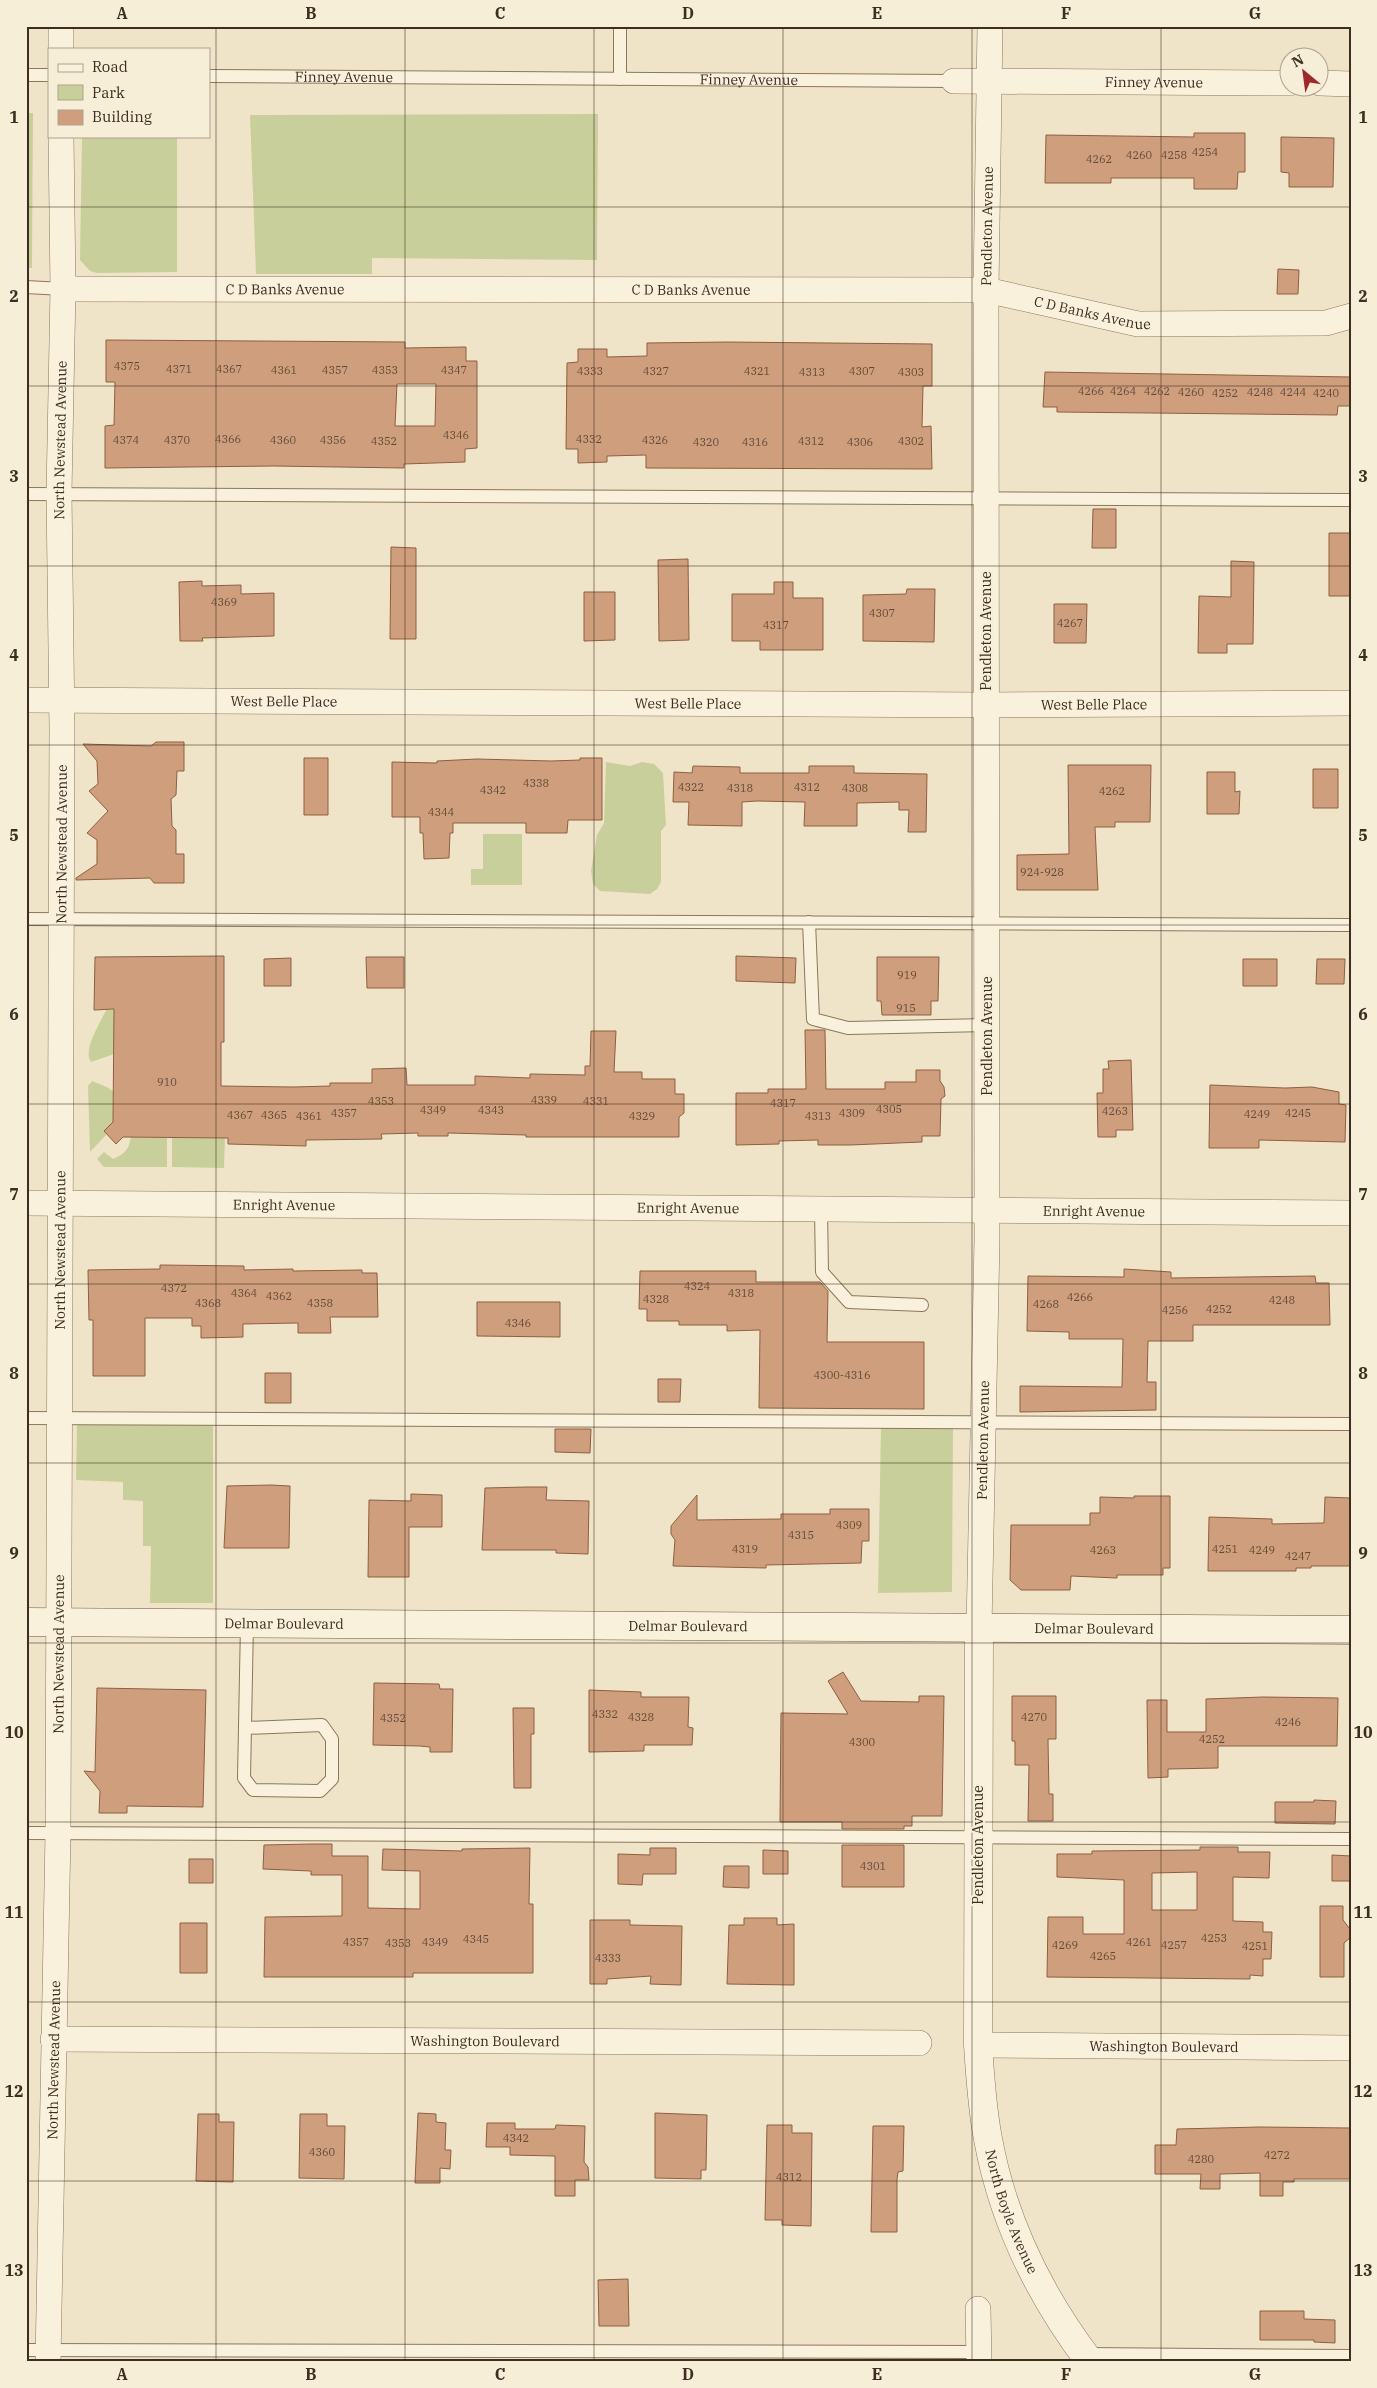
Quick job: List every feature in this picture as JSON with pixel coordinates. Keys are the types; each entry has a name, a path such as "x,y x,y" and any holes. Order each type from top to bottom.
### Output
{"main road":[{"name":"Delmar Boulevard","path":"26,1622 1351,1630"},
{"name":"Pendleton Avenue","path":"978,2045 979,1628"},
{"name":"North Boyle Avenue","path":"978,2045 988,2140 1010,2221 1029,2264 1053,2308 1087,2358"}],"street":[{"path":"61,48 62,26"},
{"name":"Pendleton Avenue","path":"979,1628 987,1210 986,290 990,26"},
{"name":"Finney Avenue","path":"954,81 1280,83"},
{"path":"1330,83 1351,84"},
{"name":"North Newstead Avenue","path":"41,2354 53,2039 58,1833 62,919 62,700 59,494 63,289 61,138"},
{"name":"C D Banks Avenue","path":"63,289 986,290 1138,324 1326,322 1351,316"},
{"name":"West Belle Place","path":"26,700 986,705 1351,703"},
{"name":"Enright Avenue","path":"26,1203 1351,1213"},
{"name":"Washington Boulevard","path":"53,2039 919,2043"},
{"name":"Washington Boulevard","path":"978,2045 1351,2048"},
{"path":"978,2309 979,2357"}],"lane":[{"path":"620,26 620,79"},
{"path":"26,75 48,75"},
{"name":"Finney Avenue","path":"210,76 954,81"},
{"name":"C D Banks Avenue","path":"26,287 63,289"},
{"path":"26,494 1351,500"},
{"path":"26,919 1351,925"},
{"path":"809,922 813,1019 848,1028 987,1025"},
{"path":"821,1208 822,1272 850,1302 922,1305"},
{"path":"26,1418 982,1420 1351,1424"},
{"path":"245,1728 322,1725 332,1739 332,1779 320,1791 253,1790 244,1778 246,1623"},
{"path":"26,1833 1351,1839"},
{"path":"41,2354 979,2357"},
{"path":"1087,2358 1351,2356"}],"green space":[{"path":"26,113 33,113 32,268 26,268"},
{"path":"598,114 597,260 372,258 372,274 256,274 250,115"},
{"path":"82,138 177,138 177,272 97,273 90,271 80,260"},
{"path":"606,762 630,766 642,762 654,764 663,773 666,825 661,831 661,882 657,889 650,894 600,891 593,884 591,871 597,835 604,823"},
{"path":"483,834 522,834 522,885 471,885 471,869 483,869"},
{"path":"106,1010 122,1010 114,1054 91,1062 89,1057 90,1043"},
{"path":"92,1081 114,1092 113,1122 104,1131 107,1134 90,1152 88,1086"},
{"path":"131,1137 167,1138 167,1167 104,1167 97,1159 104,1152 113,1159 121,1155 128,1148"},
{"path":"172,1138 225,1138 224,1168 172,1167"},
{"path":"77,1424 213,1425 213,1603 150,1603 151,1546 143,1546 143,1501 123,1500 123,1482 76,1480"},
{"path":"881,1426 953,1427 952,1592 878,1593"}],"building":[{"path":"1194,133 1245,133 1245,172 1238,172 1237,189 1194,189 1194,178 1111,178 1111,183 1045,183 1046,135 1194,137"},
{"path":"1281,137 1334,138 1333,187 1289,187 1289,173 1281,172"},
{"path":"1278,269 1299,270 1298,294 1277,294"},
{"path":"106,340 405,342 405,348 466,347 466,361 477,361 477,448 465,449 465,462 404,464 404,468 274,466 105,468 105,426 114,425 115,382 106,382","holes":["397,384 436,384 435,426 395,426"]},
{"path":"647,343 932,344 932,386 923,386 922,427 931,426 932,469 646,468 646,455 607,456 607,462 578,463 578,449 566,449 567,363 578,362 578,349 607,349 607,357 647,356"},
{"path":"1045,372 1351,377 1351,406 1338,406 1337,415 1057,412 1057,407 1043,407"},
{"path":"1093,509 1116,509 1116,548 1092,548"},
{"path":"1329,533 1351,533 1351,596 1329,596"},
{"path":"391,547 416,548 416,639 390,639"},
{"path":"688,559 689,640 659,641 658,560"},
{"path":"1231,561 1254,562 1253,644 1227,644 1227,653 1198,653 1199,596 1231,597"},
{"path":"202,581 202,586 241,585 241,594 274,593 274,636 202,638 203,641 180,641 179,582"},
{"path":"774,582 793,582 793,598 823,598 823,650 760,650 760,641 732,641 732,594 774,594"},
{"path":"907,589 935,589 934,642 863,641 863,595 906,594"},
{"path":"584,592 615,592 615,640 584,641"},
{"path":"1054,604 1087,604 1086,643 1054,643"},
{"path":"156,742 184,742 184,771 177,771 176,795 171,799 172,826 176,830 176,854 184,854 184,883 154,883 150,878 76,880 76,878 97,864 97,840 87,833 108,811 89,791 98,784 97,761 83,744 151,746"},
{"path":"304,758 328,758 328,815 304,815"},
{"path":"580,758 602,758 602,820 568,820 567,833 526,833 526,823 453,823 453,833 450,833 449,858 424,859 423,833 420,833 420,817 392,817 392,762 437,763 437,761 477,759 551,761 580,760"},
{"path":"1068,765 1151,765 1150,822 1115,822 1115,827 1095,827 1098,890 1017,890 1017,855 1069,854"},
{"path":"693,766 740,767 740,773 809,773 809,766 854,766 854,773 927,774 926,832 908,832 909,810 899,810 899,802 857,803 857,826 804,826 805,802 757,801 742,802 742,826 688,825 689,802 673,802 674,772 692,773"},
{"path":"1313,769 1338,769 1338,808 1313,808"},
{"path":"1207,772 1235,772 1235,792 1240,791 1239,814 1207,814"},
{"path":"224,956 224,1042 221,1042 221,1086 293,1087 330,1086 330,1083 372,1083 372,1069 406,1068 407,1085 475,1085 475,1076 530,1078 530,1074 585,1075 585,1066 590,1066 591,1031 616,1031 614,1072 642,1072 642,1079 675,1079 675,1094 684,1094 684,1113 679,1117 679,1137 526,1137 526,1135 448,1133 448,1136 418,1136 418,1133 381,1134 382,1139 306,1140 306,1146 228,1144 228,1138 123,1137 116,1144 104,1131 113,1122 114,1009 94,1010 95,957"},
{"path":"736,956 796,958 795,983 736,981"},
{"path":"366,957 404,957 404,988 367,988"},
{"path":"877,957 939,957 938,1001 931,1001 931,1015 882,1015 881,1001 877,1001"},
{"path":"291,958 291,986 264,986 264,959"},
{"path":"1243,959 1277,959 1277,986 1243,986"},
{"path":"1317,959 1345,959 1344,984 1316,984"},
{"path":"805,1030 825,1030 826,1089 885,1089 885,1082 916,1082 916,1070 940,1070 940,1081 944,1087 945,1096 941,1099 940,1136 922,1136 922,1142 818,1145 818,1140 779,1141 779,1144 736,1145 736,1093 768,1093 768,1089 806,1089"},
{"path":"1131,1060 1133,1130 1116,1130 1116,1137 1098,1137 1097,1093 1103,1093 1103,1069 1109,1069 1108,1061"},
{"path":"1210,1085 1285,1088 1312,1087 1339,1092 1339,1104 1346,1105 1345,1142 1259,1140 1259,1148 1209,1148"},
{"path":"160,1265 244,1266 244,1270 362,1270 362,1273 377,1273 378,1317 330,1317 331,1333 298,1333 298,1323 243,1324 243,1337 201,1338 201,1326 192,1326 192,1318 145,1318 145,1376 93,1376 93,1320 89,1320 88,1270 160,1269"},
{"path":"1124,1269 1171,1272 1171,1278 1315,1276 1316,1283 1329,1283 1330,1325 1193,1325 1193,1341 1148,1341 1147,1382 1156,1382 1156,1410 1020,1412 1020,1386 1122,1387 1123,1339 1069,1339 1069,1332 1027,1331 1028,1276 1124,1277"},
{"path":"640,1271 756,1271 756,1282 820,1282 828,1291 827,1342 924,1342 924,1409 759,1408 760,1330 727,1331 727,1325 679,1325 679,1321 647,1321 647,1309 639,1309"},
{"path":"477,1302 560,1302 560,1337 477,1336"},
{"path":"265,1373 291,1373 291,1403 265,1403"},
{"path":"658,1379 681,1379 680,1402 658,1402"},
{"path":"555,1429 591,1429 590,1453 555,1452"},
{"path":"227,1486 290,1486 289,1548 224,1548"},
{"path":"547,1487 546,1500 589,1501 588,1554 556,1553 556,1550 482,1550 485,1488"},
{"path":"411,1494 442,1495 442,1527 409,1527 409,1577 368,1577 369,1500 411,1501"},
{"path":"697,1495 697,1520 781,1519 781,1514 830,1514 830,1509 869,1509 869,1541 862,1541 861,1563 766,1565 766,1568 673,1566 675,1540 671,1534 671,1526"},
{"path":"1134,1496 1170,1496 1170,1568 1163,1568 1163,1575 1117,1575 1117,1578 1071,1576 1070,1590 1021,1590 1010,1580 1011,1525 1090,1525 1090,1513 1100,1513 1100,1497 1134,1498"},
{"path":"1325,1497 1350,1498 1351,1566 1311,1566 1311,1568 1296,1568 1296,1571 1208,1571 1209,1517 1272,1519 1272,1524 1324,1523"},
{"path":"843,1672 861,1701 919,1702 919,1696 944,1696 942,1816 912,1816 912,1826 904,1826 904,1829 842,1829 842,1822 780,1822 781,1713 848,1714 828,1681"},
{"path":"374,1683 439,1684 440,1689 453,1689 452,1752 430,1752 430,1747 420,1746 373,1745"},
{"path":"97,1688 206,1690 203,1807 127,1806 127,1813 99,1813 100,1791 84,1771 95,1772"},
{"path":"589,1690 641,1692 641,1697 689,1697 688,1727 693,1728 692,1745 644,1745 644,1751 589,1752"},
{"path":"1012,1696 1056,1696 1056,1739 1048,1739 1049,1794 1053,1794 1053,1821 1028,1821 1029,1765 1015,1765 1015,1741 1012,1741"},
{"path":"1263,1697 1338,1698 1337,1746 1218,1746 1218,1768 1168,1769 1168,1777 1148,1778 1147,1700 1167,1700 1167,1732 1206,1732 1206,1699"},
{"path":"513,1708 534,1708 534,1734 531,1734 531,1788 514,1788"},
{"path":"1314,1800 1336,1801 1335,1824 1275,1823 1275,1802 1314,1802"},
{"path":"332,1844 332,1856 368,1856 368,1908 420,1909 420,1871 382,1870 383,1849 462,1851 462,1849 530,1848 529,1904 533,1904 533,1973 413,1973 413,1977 264,1977 265,1917 342,1916 342,1875 311,1875 311,1871 263,1869 264,1845"},
{"path":"842,1845 904,1845 904,1887 842,1887"},
{"path":"1200,1847 1238,1847 1238,1852 1270,1852 1269,1878 1233,1877 1233,1921 1263,1922 1263,1932 1272,1932 1271,1959 1263,1959 1263,1976 1250,1975 1250,1979 1047,1977 1048,1917 1083,1917 1083,1934 1124,1934 1124,1880 1057,1877 1057,1854 1092,1854 1092,1851 1200,1850","holes":["1197,1872 1197,1910 1152,1910 1152,1873"]},
{"path":"650,1848 676,1848 676,1874 643,1874 642,1885 618,1884 618,1854 650,1855"},
{"path":"763,1850 788,1851 788,1874 763,1874"},
{"path":"1332,1855 1351,1856 1351,1881 1332,1881"},
{"path":"189,1859 213,1859 213,1883 189,1883"},
{"path":"724,1866 749,1866 749,1888 723,1887"},
{"path":"1320,1906 1343,1906 1343,1920 1350,1929 1351,1937 1344,1943 1344,1977 1320,1977"},
{"path":"744,1918 777,1918 777,1925 794,1924 794,1985 727,1984 729,1925 744,1925"},
{"path":"590,1920 630,1920 630,1925 682,1926 681,1985 650,1984 651,1976 607,1979 607,1984 590,1984"},
{"path":"180,1923 207,1923 207,1973 180,1973"},
{"path":"418,2113 436,2114 436,2122 446,2123 445,2150 451,2150 450,2169 440,2168 440,2183 415,2183"},
{"path":"655,2113 707,2115 706,2170 701,2170 701,2179 655,2178"},
{"path":"198,2114 219,2114 219,2122 234,2122 233,2182 196,2181"},
{"path":"300,2114 327,2114 327,2126 345,2126 344,2179 299,2178"},
{"path":"487,2123 515,2123 515,2129 555,2129 556,2125 585,2126 584,2162 588,2167 589,2180 575,2180 575,2196 555,2196 555,2156 510,2155 510,2147 486,2147"},
{"path":"767,2125 792,2125 792,2133 812,2133 811,2226 782,2225 782,2220 765,2220"},
{"path":"873,2126 904,2126 903,2171 898,2172 897,2179 897,2232 871,2232"},
{"path":"1260,2127 1351,2128 1351,2179 1294,2179 1294,2182 1283,2182 1283,2196 1260,2196 1260,2173 1220,2174 1220,2189 1200,2189 1201,2174 1155,2174 1155,2145 1176,2145 1177,2129"},
{"path":"628,2279 629,2326 599,2326 598,2280"},
{"path":"1260,2311 1304,2311 1304,2319 1335,2320 1335,2343 1314,2342 1314,2340 1260,2340"}]}
